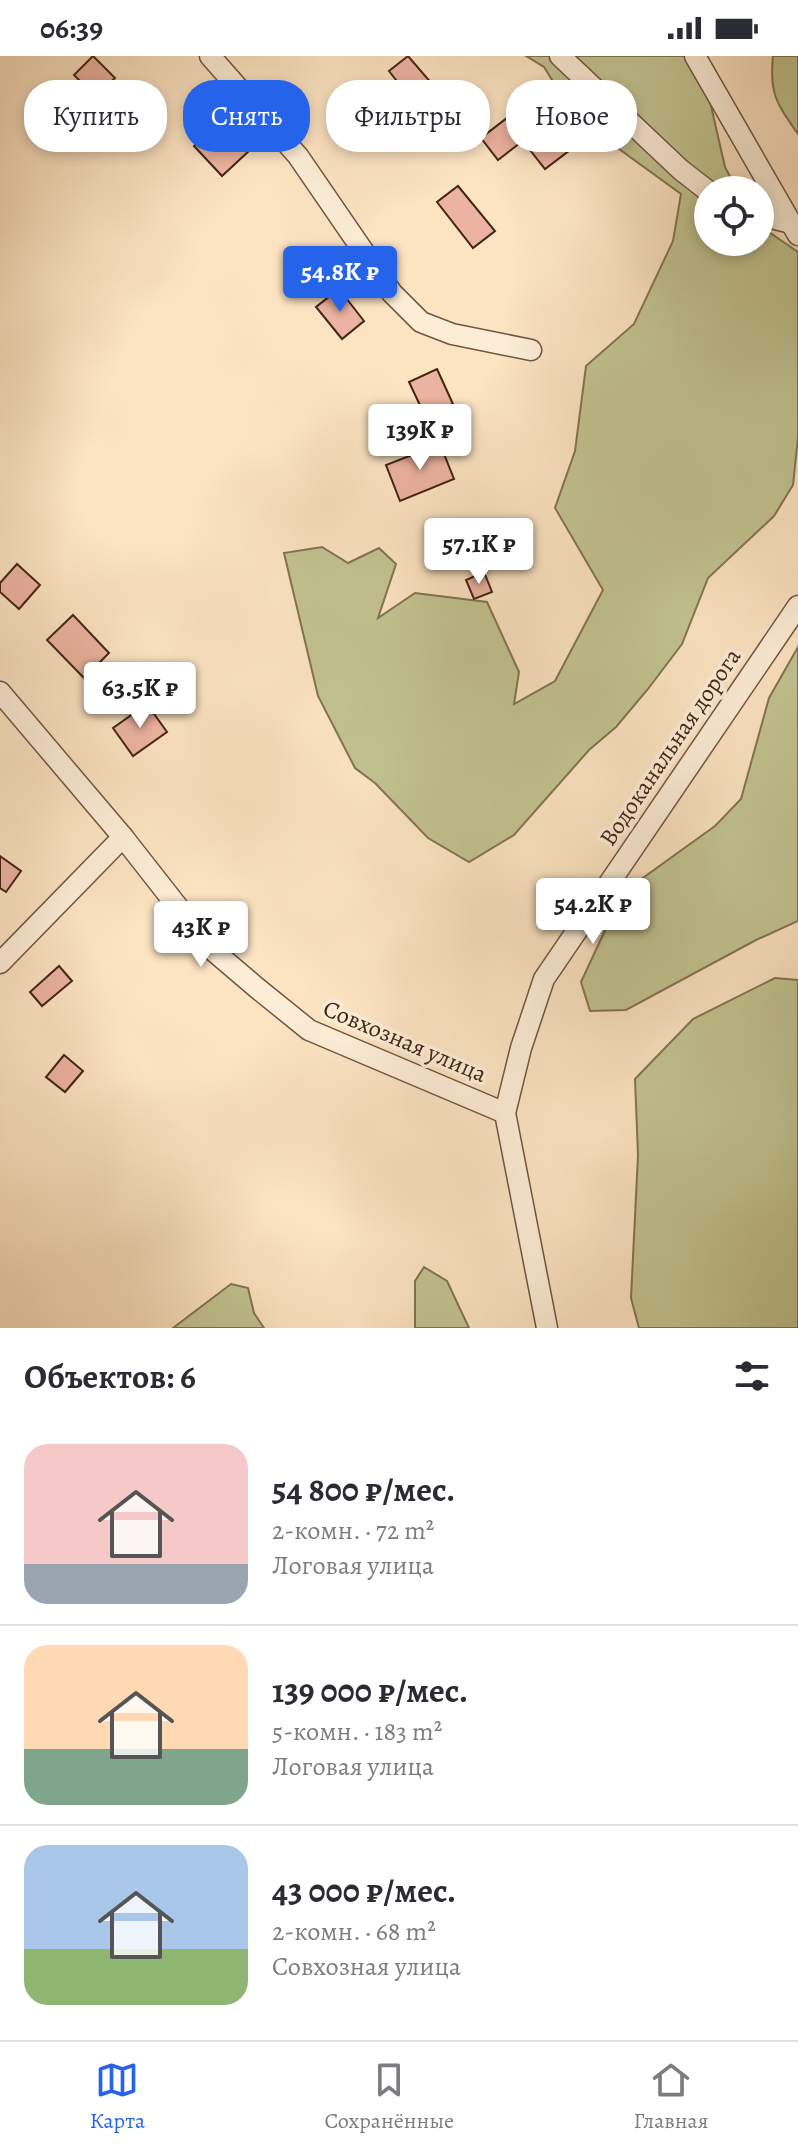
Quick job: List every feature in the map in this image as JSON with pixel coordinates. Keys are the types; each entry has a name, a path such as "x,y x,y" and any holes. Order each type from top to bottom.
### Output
{"street":[{"path":"210,56 298,156 392,293 421,322 452,334 531,350"},
{"path":"560,56 694,180"},
{"path":"695,56 794,229"},
{"path":"774,221 794,229"},
{"name":"Водоканальная дорога","path":"547,1328 505,1113 521,1048 544,979 798,606"},
{"name":"Совхозная улица","path":"0,692 123,837 210,948 309,1030 505,1113"},
{"path":"0,963 123,837"}],"green space":[{"path":"526,56 685,56 706,84 730,176 694,176 694,256 774,256 774,236 798,252 798,437 793,485 774,516 708,578 682,644 648,689 514,835 469,862 428,838 375,783 355,768 318,696 284,553 322,547 348,563 379,548 396,564 378,618 415,593 487,602 519,672 514,704 555,681 603,590 555,508 575,451 586,366 634,324 673,241 681,194 623,152 637,152 637,80 552,80 544,67"},
{"path":"773,56 798,56 798,134 776,98 772,80"},
{"path":"798,647 798,921 756,940 626,1010 590,1011 581,982 606,928 640,880 715,826 741,799 769,698"},
{"path":"775,978 798,980 798,1328 639,1328 631,1298 638,1155 635,1079 693,1019"},
{"path":"424,1267 447,1281 469,1328 415,1328 415,1281"},
{"path":"231,1284 248,1288 254,1313 264,1328 173,1328"}],"building":[{"path":"93,56 115,78 79,80 74,75"},
{"path":"408,56 429,80 396,80 389,71"},
{"path":"506,119 508,152 498,160 490,150 490,131"},
{"path":"200,152 248,152 222,176"},
{"path":"532,152 567,152 545,169"},
{"path":"458,186 495,231 473,248 437,202"},
{"path":"339,289 364,321 342,339 316,307"},
{"path":"437,369 453,404 425,416 409,382"},
{"path":"440,444 454,479 400,501 386,465"},
{"path":"17,564 40,585 19,609 0,592 0,583"},
{"path":"484,572 492,592 474,599 466,580"},
{"path":"73,615 109,653 84,678 47,640"},
{"path":"147,704 167,732 133,756 113,728"},
{"path":"0,856 21,871 6,892 0,888"},
{"path":"59,966 72,981 42,1006 30,992"},
{"path":"64,1055 83,1071 65,1092 46,1077"}]}
